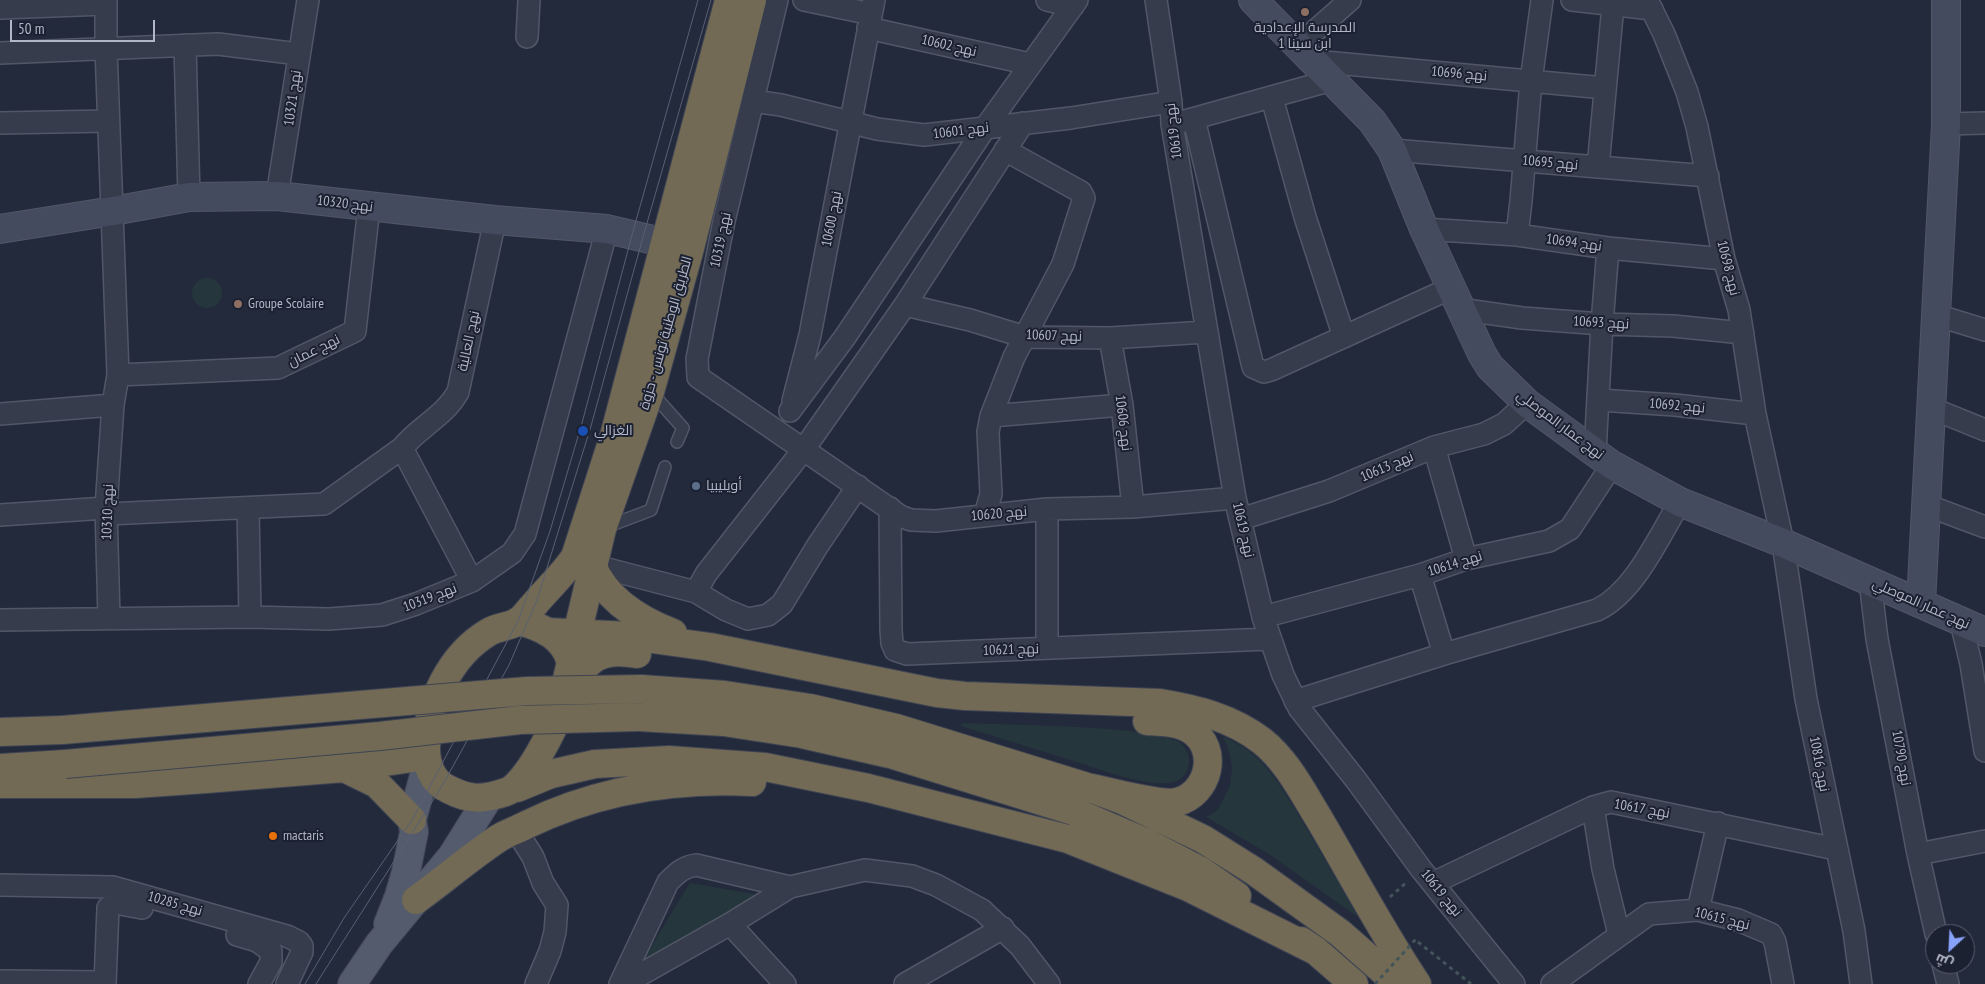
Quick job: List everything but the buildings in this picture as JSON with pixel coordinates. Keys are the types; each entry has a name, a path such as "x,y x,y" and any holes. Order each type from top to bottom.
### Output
{"highway":[{"name":"الطريق الوطنية تونس - حزوة","path":"570,662 602,529 650,392 729,0"},
{"name":"الطريق الوطنية تونس - حزوة","path":"518,621 566,570 575,557 678,246 752,0"},
{"path":"592,565 598,579 608,593 642,620 710,647"},
{"path":"499,794 533,765 562,705 570,662 565,648 557,638 548,632 518,621 489,632 464,653 440,688 430,717 426,739 426,760 442,786 472,799 499,794 551,774 594,764 669,760 765,767 868,788 1068,839 1188,887 1316,951"},
{"path":"548,632 576,635 630,636 710,647 937,693 965,696 1160,703 1191,708 1218,717 1246,730 1279,757 1351,872 1380,925 1417,984"},
{"path":"564,696 582,669 596,657 606,652 628,652 780,678 946,711 1126,718 1169,723 1193,731 1201,740 1206,752 1208,764 1206,776 1200,788 1189,797 1177,802 1163,802 1088,787"},
{"path":"0,732 62,730 498,693 641,689 725,695 810,708 896,728 1088,787 1122,800 1203,839 1254,870 1340,933 1398,984"},
{"path":"0,768 380,736 520,720 639,716 724,722 802,734 890,754 1073,811 1145,842 1201,871 1316,951 1354,984"},
{"path":"0,784 134,784 426,760"},
{"path":"344,768 377,784 412,820"},
{"path":"416,900 500,838 556,810 608,795 657,784 732,781 868,788"}],"main road":[{"path":"379,944 399,896 406,872 414,832 412,820 426,760"},
{"path":"352,984 379,944 452,856 499,794"}],"street":[{"name":"نهج 10321","path":"278,196 308,0"},
{"path":"527,37 530,0"},
{"name":"نهج 10319","path":"777,0 724,221 696,366 698,377 703,382 796,443"},
{"name":"نهج 10602","path":"804,0 871,14 1030,64"},
{"path":"1047,0 1075,3"},
{"name":"نهج 10619","path":"1156,0 1171,102 1172,124 1235,498 1263,617 1283,675 1299,708 1356,780 1427,876 1514,984"},
{"name":"نهج عمار الموصلي","path":"1253,0 1372,121 1392,150 1424,229 1482,354 1490,367 1528,403 1604,458 1680,502 1783,542 1973,627"},
{"path":"1172,124 1272,98 1315,62 1350,0"},
{"path":"1517,235 1531,81 1542,0"},
{"path":"1572,0 1613,5 1649,4"},
{"path":"1921,603 1946,124 1946,0"},
{"path":"0,8 106,2"},
{"name":"نهج 10310","path":"106,2 108,121 118,376 106,511 109,618"},
{"path":"790,410 845,337 985,128 1075,3"},
{"name":"نهج 10698","path":"1649,4 1664,34 1687,92 1697,127 1724,259 1739,310 1755,414 1783,542"},
{"path":"1598,167 1613,5"},
{"name":"نهج 10600","path":"796,443 790,410 810,335 871,14"},
{"path":"0,53 218,44 299,54"},
{"path":"185,45 189,197"},
{"name":"نهج 10696","path":"1315,62 1605,88"},
{"path":"1272,98 1305,217 1344,337"},
{"name":"نهج 10601","path":"753,101 782,105 878,130 924,135 1071,118 1171,102"},
{"path":"1194,119 1253,367 1264,372 1344,337 1455,298"},
{"path":"0,123 108,121"},
{"path":"696,592 706,574 796,443 905,305 1023,123"},
{"path":"1946,124 1985,123"},
{"path":"985,515 991,494 988,432 991,416 1005,377 1063,264 1084,198 1081,192 1005,150"},
{"name":"نهج 10695","path":"1392,150 1708,176"},
{"name":"نهج 10320","path":"0,229 113,212 189,197 278,196 495,220 607,229 678,246"},
{"name":"نهج عمان","path":"118,376 278,368 355,331 369,207"},
{"name":"نهج العالية","path":"0,514 248,508 324,504 404,444 452,402 458,392 495,220"},
{"name":"نهج 10319","path":"0,620 250,617 329,620 382,615 416,604 472,581 512,552 525,534 607,229"},
{"name":"نهج 10694","path":"1424,229 1517,235 1608,248 1724,259"},
{"path":"1604,458 1599,400 1608,248"},
{"name":"نهج 10693","path":"1455,298 1522,318 1602,324 1673,326 1743,333"},
{"name":"نهج 10607","path":"905,305 970,320 1025,337 1110,338 1206,332"},
{"path":"1936,315 1985,330"},
{"name":"نهج 10606","path":"1110,338 1122,405 1133,507"},
{"name":"نهج 10692","path":"1599,400 1675,405 1755,414"},
{"name":"نهج 10613","path":"1241,519 1329,491 1434,447 1484,434 1504,424 1528,403"},
{"path":"0,414 114,405"},
{"path":"991,416 1122,405"},
{"path":"1931,408 1985,430"},
{"name":"نهج 10620","path":"796,443 900,516 911,520 936,521 1047,509 1133,507 1235,498"},
{"path":"404,444 472,581"},
{"path":"1434,447 1466,559"},
{"name":"نهج 10614","path":"1263,617 1420,575 1466,559 1548,542 1570,529 1604,458"},
{"path":"592,565 696,592 726,610 748,619 768,615 782,604 818,545 858,486"},
{"path":"1295,701 1444,654 1597,610 1608,605 1624,590 1680,502"},
{"path":"1926,505 1985,527"},
{"path":"248,508 250,617"},
{"name":"نهج 10621","path":"890,508 891,630 892,643 895,650 907,654 1270,639"},
{"path":"1047,509 1047,648"},
{"name":"نهج 10816","path":"1783,542 1806,699 1854,932 1861,984"},
{"path":"1420,575 1444,654"},
{"name":"نهج 10790","path":"1870,581 1878,639 1918,854 1934,924"},
{"path":"1973,627 1971,664 1985,752"},
{"name":"نهج 10617","path":"1427,876 1593,807 1611,802 1836,849"},
{"path":"1593,807 1602,869 1619,934"},
{"path":"1698,910 1718,823"},
{"path":"516,830 534,857 543,882 557,905 555,932 550,951 536,984"},
{"path":"1918,854 1985,841"},
{"path":"620,984 668,882 686,867 696,865 790,888"},
{"path":"624,984 790,888 865,870 912,876 936,885 982,910 1020,946 1049,984"},
{"name":"نهج 10285","path":"0,885 113,887 287,936 299,942 302,946 302,952 286,984"},
{"path":"0,981 105,983 107,911 112,903 183,918 257,941 271,951 271,962 259,984"},
{"name":"نهج 10615","path":"1552,984 1649,914 1698,910 1738,920 1771,934 1775,942 1783,984"},
{"path":"730,924 785,984"},
{"path":"905,984 1003,928"}],"lane":[{"path":"650,392 683,428 677,442"},
{"path":"602,529 651,510 666,467"}],"path":[{"path":"1385,902 1427,876"},
{"path":"1410,932 1471,984"},
{"path":"1375,984 1416,939"}],"shaded area":[{"path":"207,278 218,282 222,293 218,304 207,308 196,304 192,293 196,282"},
{"path":"962,723 1111,729 1166,737 1180,743 1184,747 1189,757 1189,763 1185,773 1177,781 1170,783 1147,782 1108,772 961,726"},
{"path":"1223,736 1251,753 1274,778 1285,793 1358,917 1269,854 1206,817 1217,811 1230,786 1232,769 1230,754"},
{"path":"690,883 765,896 643,960"}],"tram line":[{"path":"305,984 344,918 412,820 518,621 550,531 582,423 632,235 698,0"},
{"path":"316,984 442,786 509,665 537,600 591,426 711,0"}],"place":[{"name":"المدرسة الإعدادية ابن سينا 1","path":"1305,12"},
{"name":"Groupe Scolaire","path":"238,304"},
{"name":"الغزالي","path":"583,431"},
{"name":"أويليبيا","path":"696,486"},
{"name":"mactaris","path":"273,836"}]}
